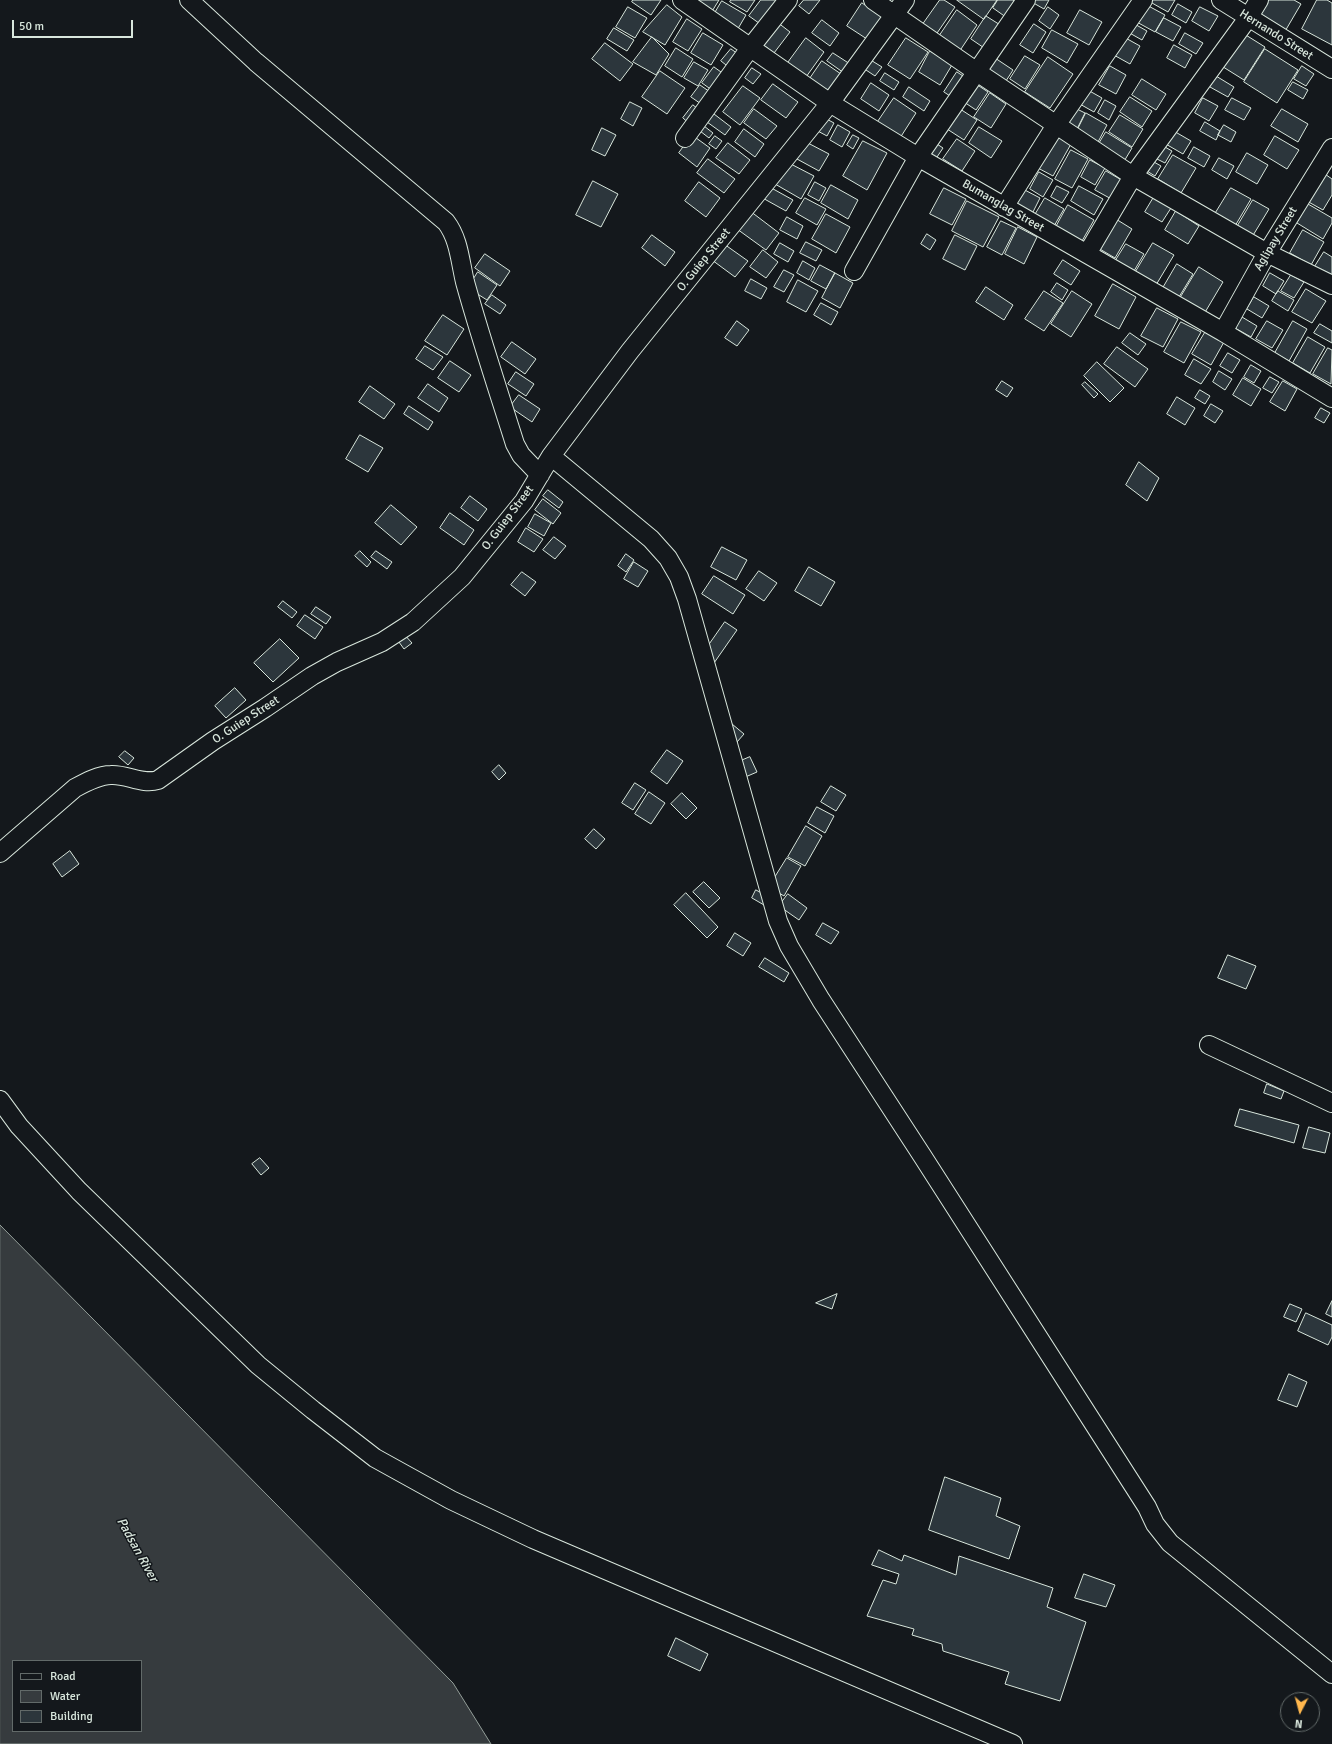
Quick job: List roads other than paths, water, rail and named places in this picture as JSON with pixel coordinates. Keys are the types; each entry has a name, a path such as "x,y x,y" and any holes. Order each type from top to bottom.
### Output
{"street":[{"path":"189,0 250,57 446,222 451,228 459,250 465,282 515,444 521,456 540,475"},
{"path":"686,138 750,48 788,0"},
{"path":"873,0 1133,176 1267,253 1332,285"},
{"name":"O. Guiep Street","path":"0,853 86,781 111,774 145,782 158,780 213,741 312,676 337,662 382,642 413,622 462,577 524,501 551,456 630,351 830,104 905,0"},
{"path":"854,271 918,157 978,72 1026,0"},
{"path":"1004,207 1056,125 1143,0"},
{"name":"Hernando Street","path":"1221,0 1332,69"},
{"path":"1087,254 1133,176 1248,18 1259,0"},
{"name":"Bumanglag Street","path":"687,1 750,48 830,104 1004,207 1223,332 1332,398"},
{"name":"Aglipay Street","path":"1223,332 1267,253 1332,148"},
{"path":"551,456 651,539 668,558 679,576 687,599 778,921 789,946 821,1000 924,1157 1147,1507 1155,1524 1170,1543 1332,1674"},
{"path":"1208,1045 1332,1103"},
{"path":"0,1100 19,1126 79,1191 258,1365 375,1458 451,1500 533,1539 1013,1744"}],"water":[{"name":"Padsan River","path":"0,1225 453,1683 491,1744 0,1744"}]}
